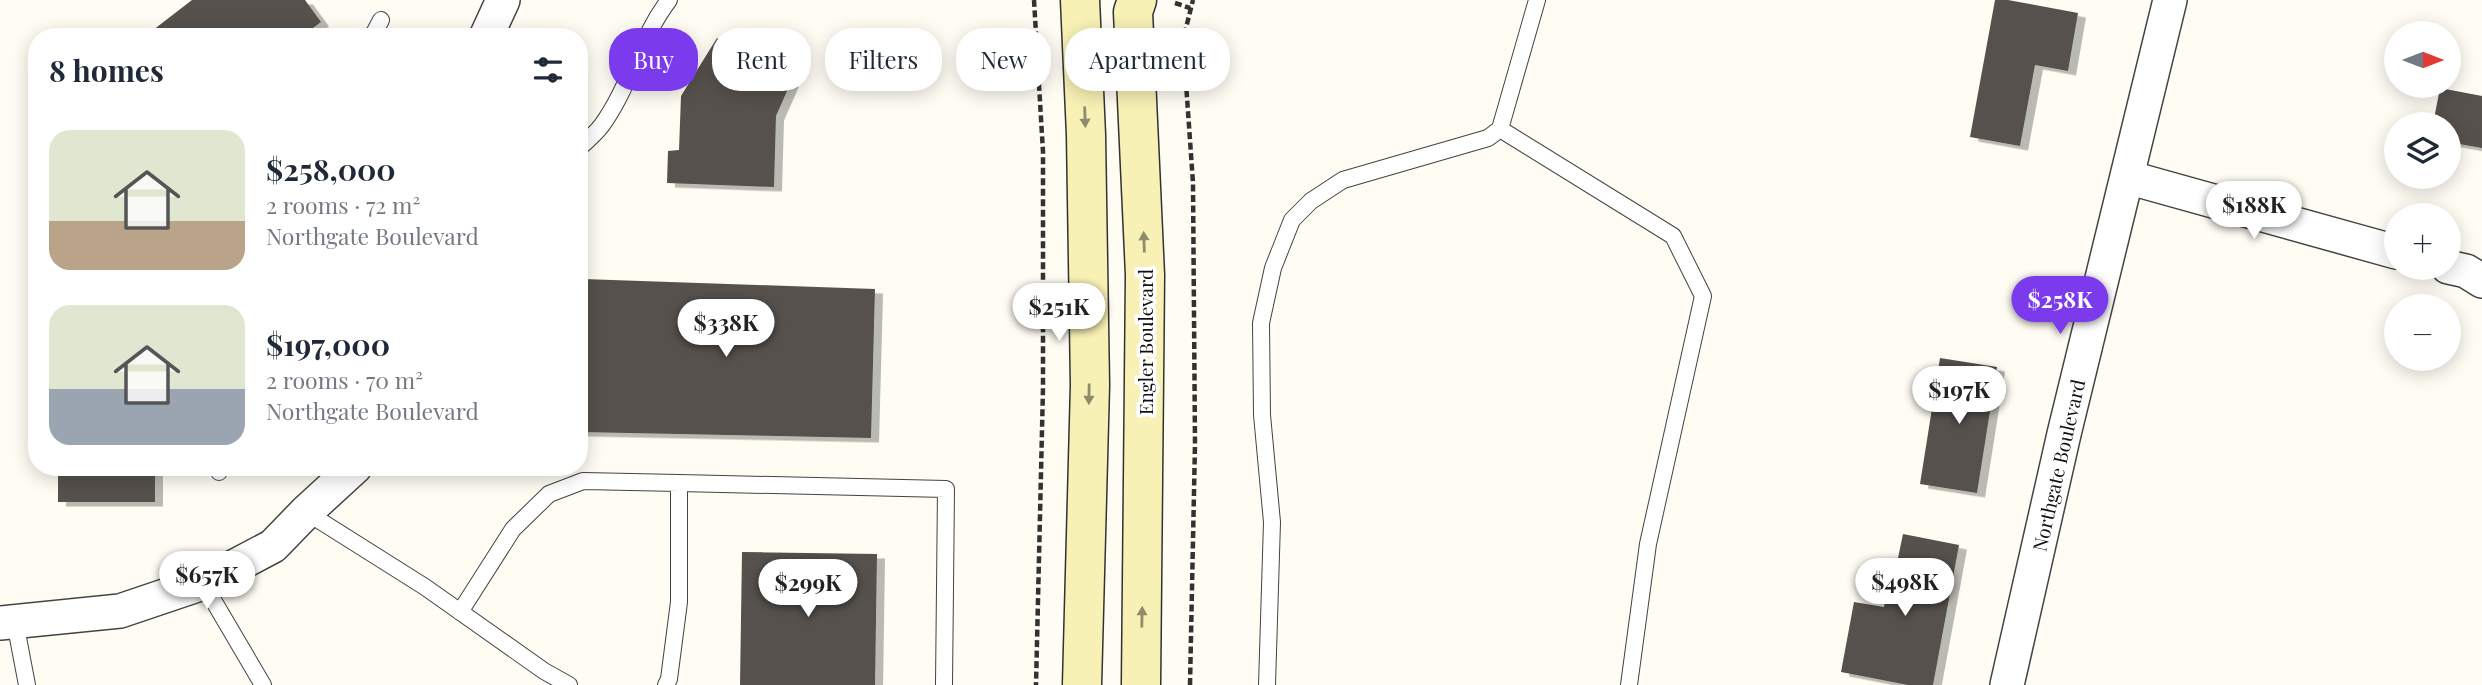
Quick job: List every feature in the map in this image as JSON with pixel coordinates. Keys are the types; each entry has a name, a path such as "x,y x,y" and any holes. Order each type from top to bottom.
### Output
{"main road":[{"path":"1080,0 1086,149 1090,385 1082,685"},
{"name":"Engler Boulevard","path":"1137,0 1133,12 1145,275 1141,685"}],"street":[{"path":"490,28 503,0"},
{"name":"Northgate Boulevard","path":"2007,685 2170,0"},
{"path":"2127,177 2384,249"},
{"path":"2461,270 2482,281"},
{"path":"8,623 120,611 203,583 273,546 345,476"}],"lane":[{"path":"588,139 601,127 626,84 655,19 669,0"},
{"path":"1267,685 1272,522 1262,415 1261,323 1273,268 1292,220 1311,201 1343,180 1488,138 1500,129 1537,0"},
{"path":"377,28 382,20"},
{"path":"1500,129 1673,236 1703,296 1648,544 1629,685"},
{"path":"460,612 513,529 549,495 583,481 946,489 944,685"},
{"path":"666,685 679,602 679,483"},
{"path":"306,512 425,587 544,671 569,685"},
{"path":"203,583 263,685"},
{"path":"8,623 27,685"},
{"path":"544,671 555,685"}],"path":[{"path":"1034,0 1044,152 1037,685"},
{"path":"1168,0 1191,8"},
{"path":"1190,685 1195,444 1193,183 1183,40 1193,0"}],"building":[{"path":"192,0 305,0 321,22 313,28 156,28"},
{"path":"1995,0 2078,13 2068,71 2035,65 2020,146 1970,137"},
{"path":"712,46 712,91 787,91 776,116 774,187 667,183 668,151 679,150 681,96 684,91 698,91 698,69"},
{"path":"2461,92 2482,96 2482,148 2461,144 2461,112 2435,112 2438,98 2461,98"},
{"path":"588,279 875,289 871,438 588,432"},
{"path":"1940,358 1997,367 1977,493 1920,484"},
{"path":"58,476 155,476 155,502 58,502"},
{"path":"1903,534 1959,545 1933,685 1908,685 1841,672 1854,602 1884,607 1889,581 1893,582"},
{"path":"742,552 877,554 875,685 740,685"}]}
